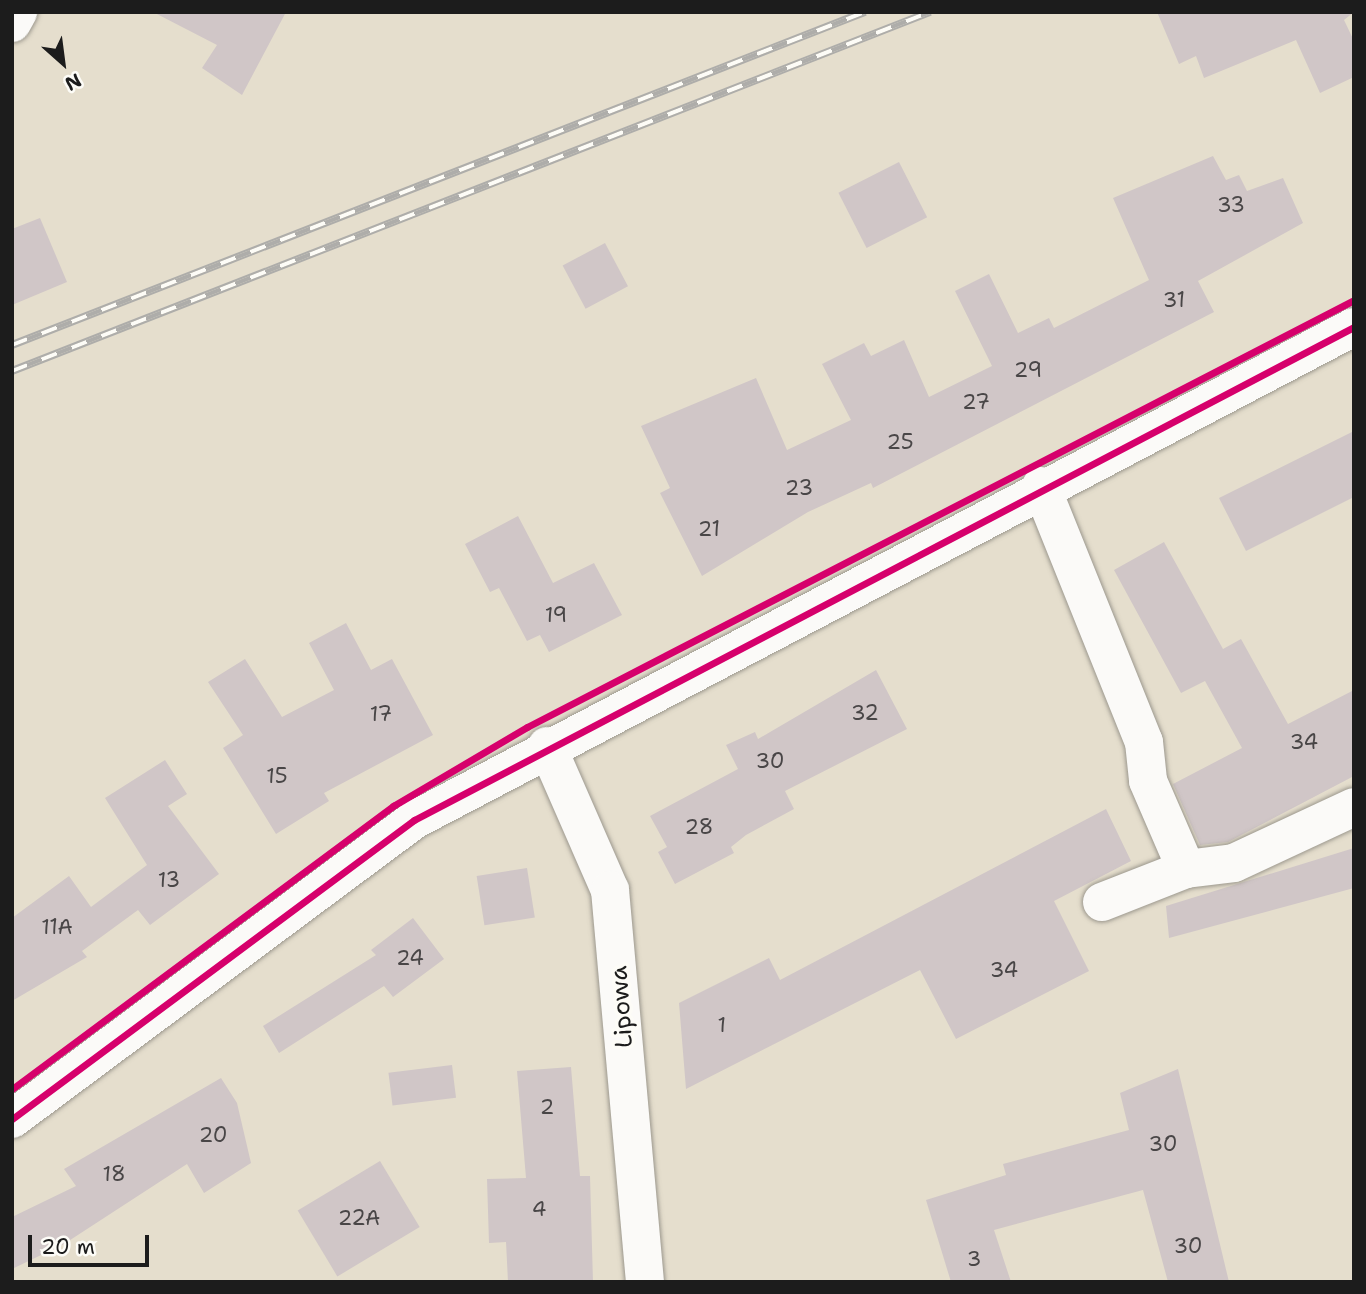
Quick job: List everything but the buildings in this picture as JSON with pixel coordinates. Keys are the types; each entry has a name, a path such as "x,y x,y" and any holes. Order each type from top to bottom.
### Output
{"street":[{"path":"12,23 18,12"},
{"path":"12,1119 365,852 547,746 1041,486 1354,327"},
{"path":"1041,486 1144,742 1148,781 1186,869"},
{"name":"Lipowa","path":"547,746 610,890 645,1282"},
{"path":"1102,902 1186,869 1234,863 1354,807"}],"railway":[{"path":"12,345 865,12"},
{"path":"12,371 930,12"}],"cycle path":[{"path":"12,1089 393,806 527,727 1354,300"},
{"path":"12,1119 414,820 1354,327"}]}
